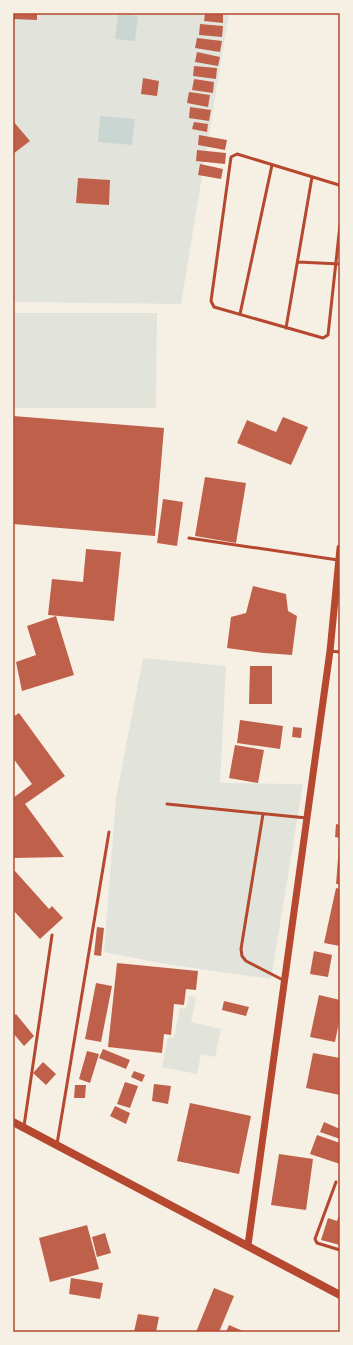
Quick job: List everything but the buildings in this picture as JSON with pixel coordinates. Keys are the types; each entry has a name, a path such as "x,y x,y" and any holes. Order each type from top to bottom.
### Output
{"main road":[{"path":"13,1122 340,1295"}],"street":[{"path":"248,1245 330,651 340,548"}],"lane":[{"path":"340,188 339,185 237,154 231,158 211,301 214,307 323,338 328,335 338,263 340,225"},
{"path":"240,314 272,165"},
{"path":"286,328 312,177"},
{"path":"298,262 338,263"},
{"path":"189,538 338,560"},
{"path":"330,651 340,652"},
{"path":"167,804 307,818"},
{"path":"263,814 241,948 242,956 246,961 284,980"},
{"path":"56,1144 109,832"},
{"path":"24,1128 52,935"},
{"path":"336,1182 315,1239 317,1243 340,1250"}],"shaded area":[{"path":"13,13 229,13 181,304 13,302"},
{"path":"118,14 138,16 135,41 115,39"},
{"path":"100,116 135,119 132,145 98,142"},
{"path":"13,313 157,313 156,408 13,408"},
{"path":"143,658 226,666 220,783 303,784 271,979 165,964 104,952 116,798"},
{"path":"189,996 196,997 191,1022 221,1029 215,1057 201,1054 197,1074 162,1067 168,1037 174,1038 180,1008 186,1009"}]}
